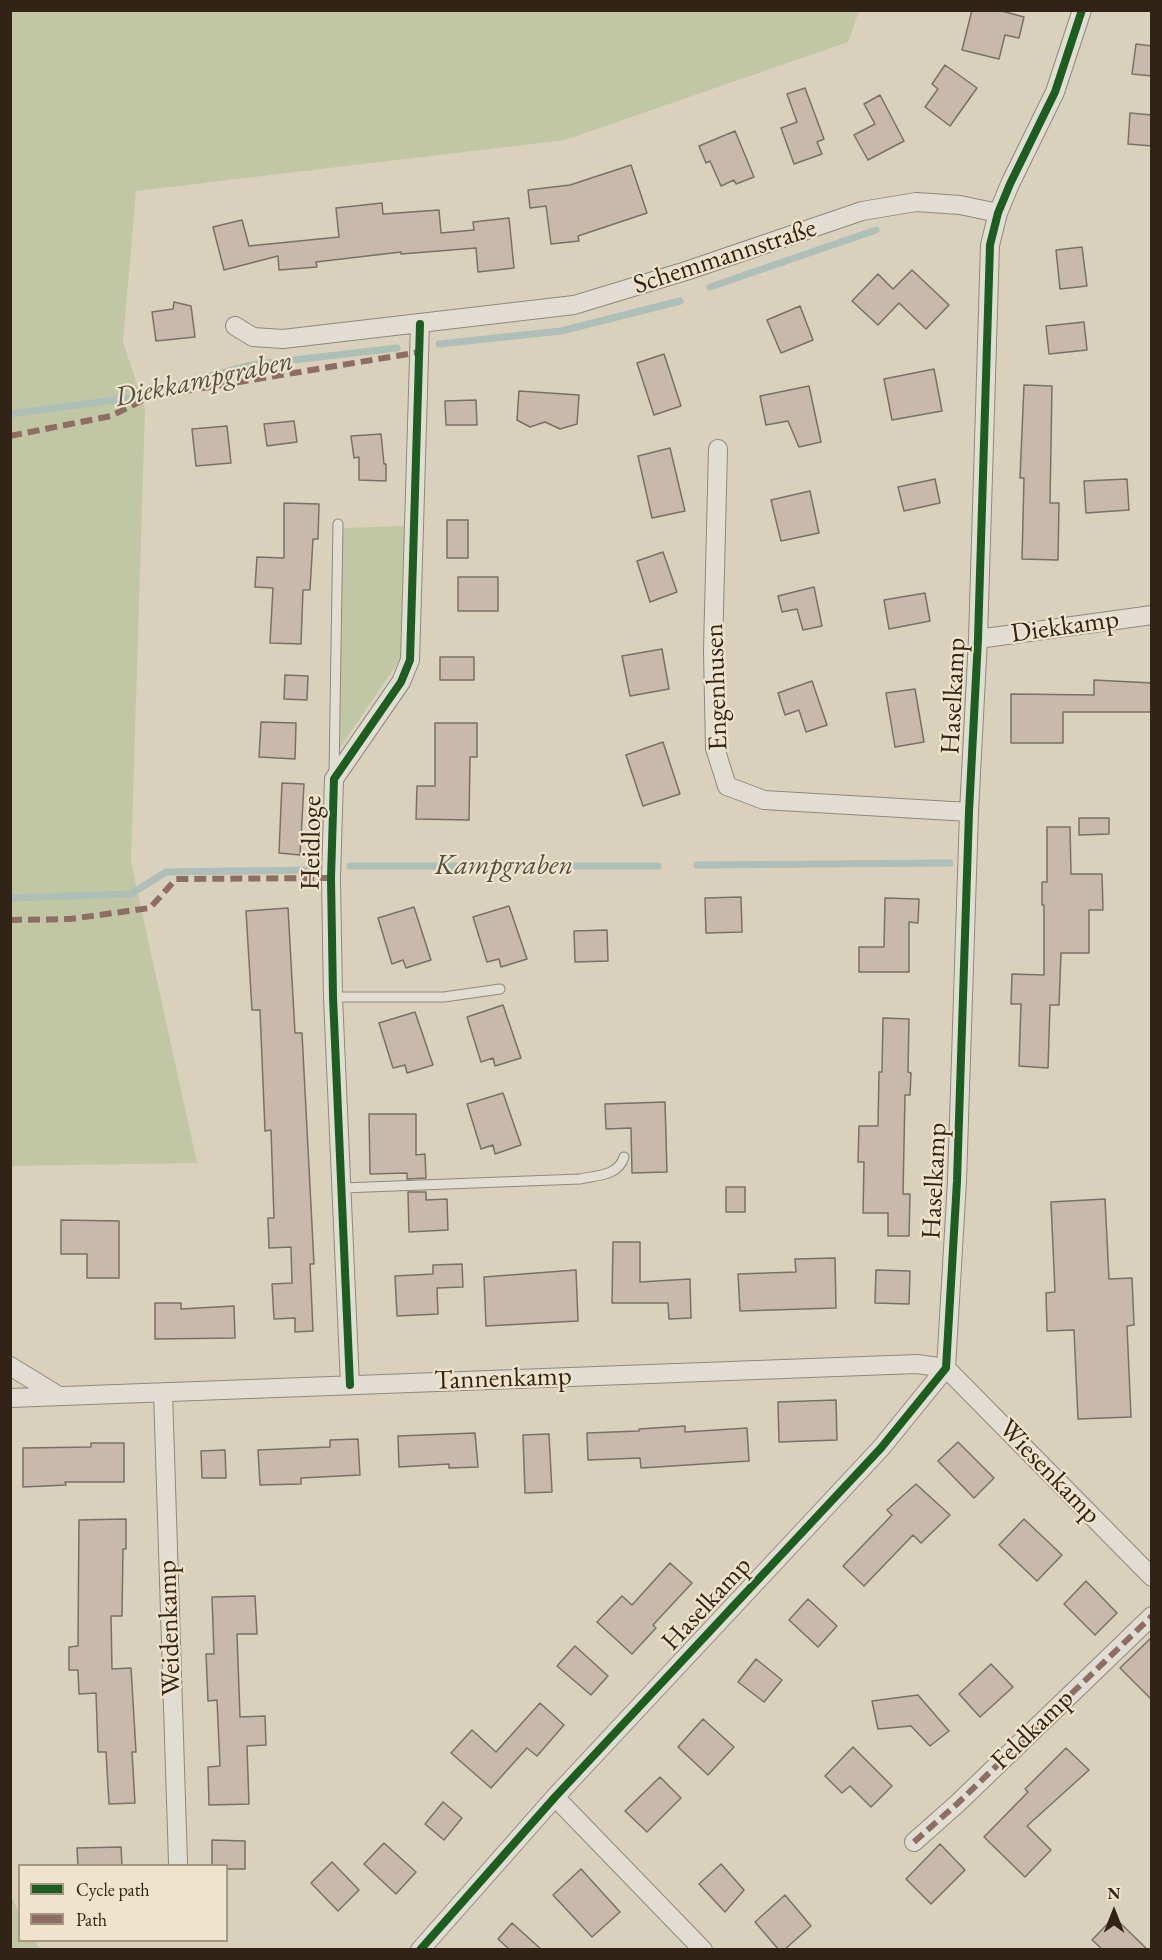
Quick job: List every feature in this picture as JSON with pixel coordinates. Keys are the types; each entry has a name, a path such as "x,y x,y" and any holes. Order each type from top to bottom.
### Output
{"street":[{"path":"998,213 1055,92 1082,10"},
{"name":"Schemmannstraße","path":"235,326 253,337 283,339 574,305 686,271 862,211 916,202 960,205 998,213"},
{"name":"Haselkamp","path":"420,1950 555,1797 881,1448 946,1368 957,1181 969,812 978,639 990,245 998,213"},
{"name":"Heidloge","path":"350,1385 333,997 331,878 334,779 401,682 410,660 420,324"},
{"name":"Engenhusen","path":"718,449 713,651 715,748 727,786 764,800 969,812"},
{"name":"Diekkamp","path":"978,639 1152,615"},
{"name":"Tannenkamp","path":"10,1398 917,1364 946,1368"},
{"path":"10,1366 59,1396"},
{"name":"Wiesenkamp","path":"946,1368 1152,1577"},
{"name":"Weidenkamp","path":"163,1392 178,1863"},
{"name":"Feldkamp","path":"914,1842 958,1803 1152,1616"},
{"path":"555,1797 703,1950"}],"lane":[{"path":"334,779 338,524"},
{"path":"333,997 444,996 500,989"},
{"path":"342,1188 580,1179 614,1172 624,1157"}],"green space":[{"path":"10,11 859,11 848,42 565,140 136,191 123,342 145,409 131,862 197,1163 11,1166"},
{"path":"406,526 405,652 340,748 341,528"},
{"path":"10,1892 18,1911 18,1942 36,1942 40,1949 11,1949"}],"building":[{"path":"972,10 998,10 1024,17 1019,38 1005,35 999,59 962,50"},
{"path":"1136,44 1152,46 1152,76 1132,74"},
{"path":"945,65 977,88 950,126 925,107 938,89 932,84"},
{"path":"805,88 824,139 817,142 822,154 794,164 781,128 797,122 787,94"},
{"path":"880,95 904,141 868,160 854,135 875,124 864,104"},
{"path":"1130,113 1152,115 1152,146 1128,144"},
{"path":"735,131 754,177 736,184 734,180 721,186 710,161 706,163 699,146"},
{"path":"631,165 647,213 578,236 579,241 551,244 546,206 530,208 528,190 570,185"},
{"path":"382,203 383,214 439,210 441,233 474,230 473,222 509,218 514,268 478,272 476,248 401,254 401,252 316,262 317,267 279,270 278,256 224,270 213,227 242,220 249,246 339,237 336,208"},
{"path":"1082,247 1087,286 1060,289 1056,250"},
{"path":"912,270 949,305 926,329 899,303 878,325 852,301 878,274 893,289"},
{"path":"174,302 191,306 195,337 156,341 152,312 173,309"},
{"path":"800,306 813,340 781,353 767,320"},
{"path":"1084,322 1087,350 1049,354 1046,326"},
{"path":"664,354 681,406 654,415 637,363"},
{"path":"934,369 942,411 892,420 884,379"},
{"path":"1024,385 1052,386 1050,503 1059,503 1058,560 1022,559 1024,478 1020,478"},
{"path":"809,386 821,442 799,447 788,421 766,425 760,396"},
{"path":"519,391 579,395 577,424 560,429 545,422 530,427 517,420"},
{"path":"476,400 477,425 446,425 445,401"},
{"path":"294,421 297,442 267,446 264,424"},
{"path":"227,426 231,463 196,466 192,429"},
{"path":"381,434 386,481 359,480 359,457 354,458 351,436"},
{"path":"670,448 685,511 652,518 638,456"},
{"path":"935,479 940,503 904,511 898,487"},
{"path":"1127,479 1129,510 1086,513 1084,481"},
{"path":"810,491 819,533 781,541 771,500"},
{"path":"284,503 319,504 318,539 313,539 310,590 303,590 301,644 270,643 273,588 255,587 257,557 284,558"},
{"path":"447,520 468,520 468,558 447,558"},
{"path":"663,552 677,592 650,602 637,561"},
{"path":"458,577 498,577 498,611 458,611"},
{"path":"814,587 822,626 803,630 797,609 782,612 778,596"},
{"path":"925,593 930,621 889,629 884,600"},
{"path":"662,649 669,689 630,696 622,656"},
{"path":"440,657 474,657 474,680 440,680"},
{"path":"285,675 308,676 307,700 284,699"},
{"path":"1094,680 1152,683 1152,712 1063,712 1063,743 1011,743 1011,694 1094,695"},
{"path":"812,681 827,725 806,732 799,710 785,715 778,693"},
{"path":"915,689 924,742 895,747 886,693"},
{"path":"261,722 296,723 295,759 259,757"},
{"path":"435,723 477,723 477,757 470,757 469,820 416,819 417,786 435,786"},
{"path":"663,742 680,794 643,806 626,755"},
{"path":"282,783 304,784 300,855 279,853"},
{"path":"1079,818 1109,818 1109,834 1079,835"},
{"path":"1047,827 1070,827 1071,874 1102,874 1103,910 1089,910 1089,953 1061,953 1059,1005 1050,1005 1048,1068 1019,1066 1021,1004 1011,1004 1012,974 1044,975 1042,882 1047,882"},
{"path":"741,897 742,932 706,933 705,898"},
{"path":"885,898 919,899 918,923 909,922 909,972 859,972 859,947 884,947"},
{"path":"509,906 527,959 501,967 499,959 487,962 473,917"},
{"path":"414,907 431,960 406,968 403,960 392,964 378,918"},
{"path":"288,908 295,1033 302,1033 314,1264 310,1264 313,1331 295,1332 295,1318 274,1319 272,1284 292,1283 291,1247 269,1248 268,1218 274,1218 271,1130 265,1131 260,1010 252,1010 246,911"},
{"path":"607,930 608,961 575,962 574,931"},
{"path":"503,1005 521,1058 495,1066 493,1058 481,1062 467,1017"},
{"path":"415,1012 433,1065 407,1073 405,1065 393,1068 379,1023"},
{"path":"883,1018 909,1019 908,1072 911,1073 910,1095 905,1095 903,1194 910,1194 909,1236 888,1236 888,1213 863,1213 864,1162 858,1162 859,1126 878,1126"},
{"path":"503,1093 521,1145 495,1154 493,1145 481,1149 467,1104"},
{"path":"665,1102 667,1172 632,1173 631,1128 606,1129 605,1104"},
{"path":"369,1114 416,1114 416,1155 425,1154 426,1178 407,1179 407,1173 370,1174"},
{"path":"726,1187 745,1187 745,1212 726,1212"},
{"path":"408,1192 426,1192 426,1200 447,1199 448,1230 409,1232"},
{"path":"1105,1199 1109,1279 1132,1278 1134,1325 1127,1326 1131,1417 1078,1419 1074,1330 1047,1331 1046,1293 1055,1292 1051,1202"},
{"path":"61,1220 119,1221 119,1278 87,1278 87,1254 61,1254"},
{"path":"613,1242 640,1242 640,1282 690,1279 691,1318 669,1319 668,1303 612,1303"},
{"path":"835,1258 836,1308 740,1311 738,1274 796,1272 795,1259"},
{"path":"462,1264 463,1287 437,1288 438,1314 397,1316 395,1276 433,1274 433,1265"},
{"path":"576,1270 578,1321 486,1326 484,1277"},
{"path":"876,1270 910,1271 909,1304 875,1303"},
{"path":"155,1303 181,1303 181,1309 234,1306 235,1338 155,1339"},
{"path":"836,1400 837,1440 779,1442 778,1402"},
{"path":"685,1426 685,1432 747,1428 749,1461 641,1468 640,1458 588,1460 587,1433"},
{"path":"475,1433 478,1467 449,1468 449,1464 399,1467 398,1436"},
{"path":"549,1434 552,1492 525,1493 523,1435"},
{"path":"358,1439 360,1475 301,1478 301,1484 260,1485 258,1450 330,1447 330,1440"},
{"path":"958,1442 994,1478 974,1498 938,1461"},
{"path":"91,1443 124,1443 124,1482 65,1482 66,1485 23,1487 23,1448 91,1447"},
{"path":"225,1450 226,1478 202,1478 201,1451"},
{"path":"916,1484 950,1515 921,1543 913,1535 864,1586 843,1566 892,1515 887,1510"},
{"path":"126,1519 122,1616 111,1616 112,1669 131,1668 136,1752 132,1752 135,1803 109,1804 106,1752 98,1752 96,1693 79,1694 78,1670 69,1670 69,1647 78,1646 79,1520"},
{"path":"1024,1519 1062,1555 1037,1581 999,1545"},
{"path":"670,1563 692,1583 653,1625 656,1628 632,1654 597,1622 622,1596 632,1605"},
{"path":"1086,1581 1117,1613 1095,1635 1064,1604"},
{"path":"255,1596 257,1634 237,1634 240,1717 265,1716 266,1745 247,1746 249,1804 209,1805 208,1767 220,1766 217,1700 208,1701 206,1654 214,1654 212,1597"},
{"path":"808,1599 837,1626 818,1647 789,1620"},
{"path":"1152,1637 1152,1700 1120,1668"},
{"path":"575,1646 608,1676 591,1695 557,1666"},
{"path":"756,1659 782,1680 764,1702 738,1682"},
{"path":"991,1664 1013,1687 980,1717 959,1694"},
{"path":"918,1695 949,1731 930,1746 911,1726 878,1729 872,1701"},
{"path":"540,1703 564,1725 537,1756 527,1748 491,1788 451,1753 472,1730 496,1752"},
{"path":"703,1719 734,1747 708,1775 678,1747"},
{"path":"853,1747 892,1786 871,1807 850,1786 842,1793 825,1776"},
{"path":"1066,1748 1089,1770 1027,1826 1051,1850 1025,1877 984,1837 1028,1792 1025,1789"},
{"path":"660,1777 681,1798 647,1832 625,1811"},
{"path":"443,1802 462,1818 444,1840 425,1824"},
{"path":"212,1840 245,1841 245,1869 228,1869 228,1864 212,1864"},
{"path":"384,1843 416,1872 396,1894 364,1864"},
{"path":"940,1844 965,1870 931,1904 906,1879"},
{"path":"121,1847 122,1864 78,1864 77,1848"},
{"path":"332,1862 359,1890 338,1911 311,1883"},
{"path":"721,1864 744,1890 725,1912 699,1884"},
{"path":"581,1869 620,1912 592,1937 553,1895"},
{"path":"785,1895 811,1926 784,1950 779,1950 755,1922"},
{"path":"1114,1917 1148,1950 1103,1950 1092,1940"},
{"path":"512,1923 542,1950 510,1950 498,1939"}],"waterway":[{"name":"Diekkampgraben","path":"710,287 876,230"},
{"name":"Diekkampgraben","path":"439,344 561,331 680,301"},
{"name":"Diekkampgraben","path":"10,414 130,398 250,365 397,348"},
{"name":"Kampgraben","path":"697,865 950,863"},
{"name":"Kampgraben","path":"350,866 658,866"},
{"name":"Kampgraben","path":"10,898 131,894 166,872 315,870"}],"marked path":[{"path":"10,436 111,416 149,397 420,352"},
{"path":"10,920 70,919 150,908 176,879 331,878"},
{"path":"914,1842 958,1803 1152,1616"}],"cycle path":[{"path":"420,1950 555,1797 881,1448 946,1368 957,1181 969,812 978,639 990,245 998,213 1010,184 1055,92 1082,10"},
{"path":"350,1385 333,997 331,878 334,779 401,682 410,660 420,324"}]}
